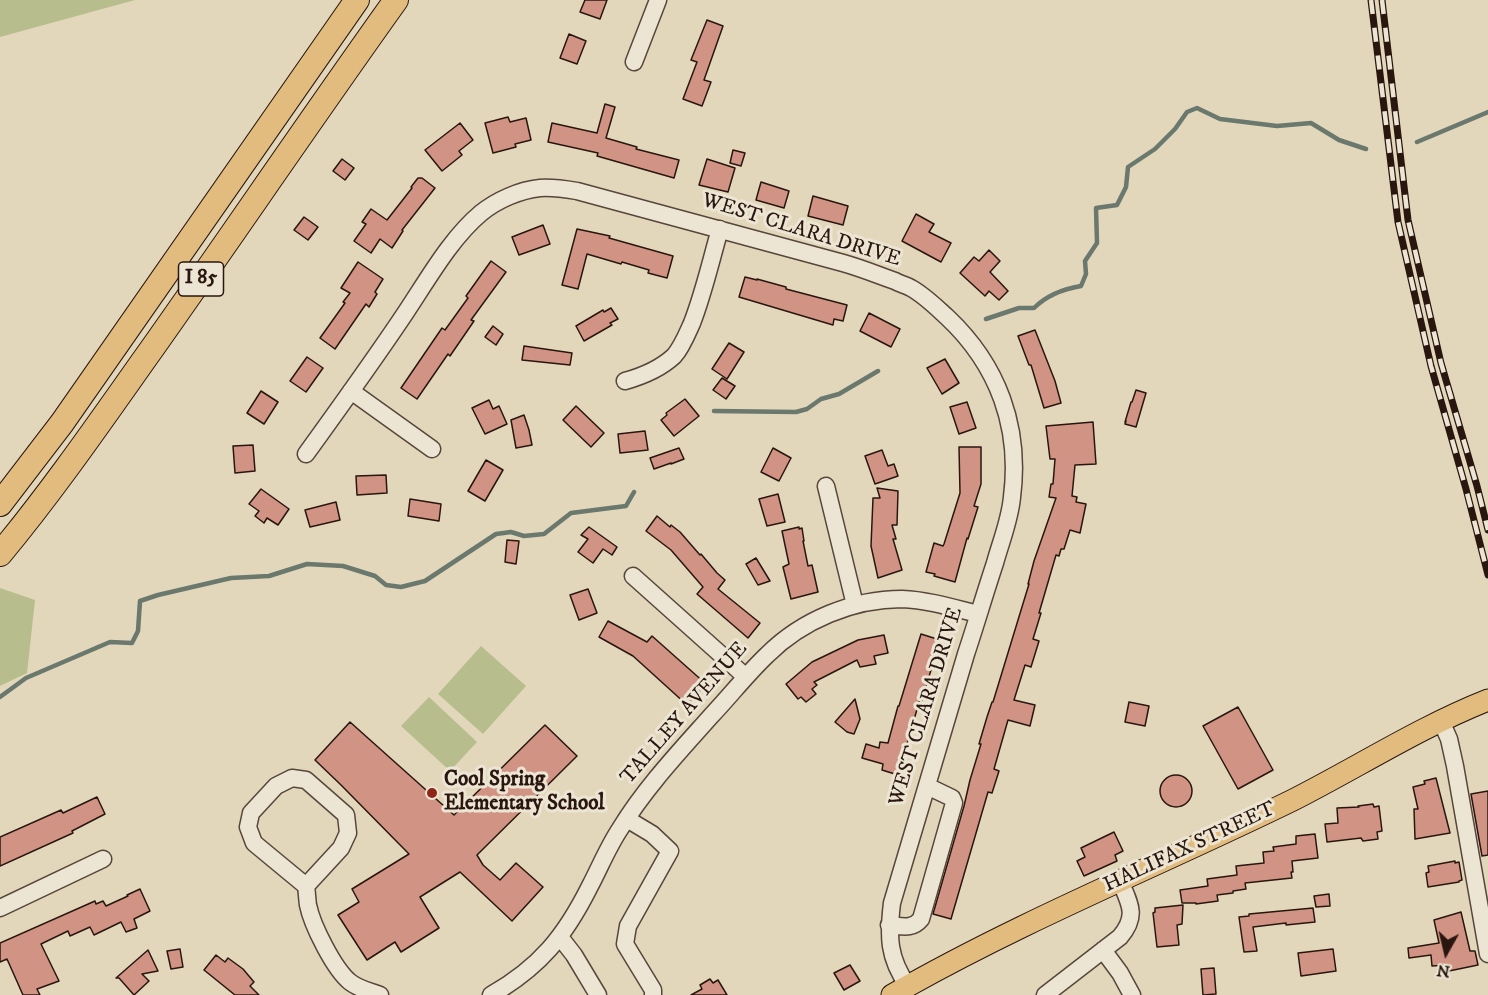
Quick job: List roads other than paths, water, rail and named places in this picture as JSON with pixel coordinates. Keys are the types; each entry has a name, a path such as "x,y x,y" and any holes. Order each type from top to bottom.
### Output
{"highway":[{"name":"I 85","path":"0,504 68,414 357,0"},
{"name":"I 85","path":"0,554 81,450 396,0"}],"main road":[{"name":"HALIFAX STREET","path":"900,990 1049,915 1294,799 1441,721 1485,701"}],"street":[{"path":"634,62 658,0"},
{"name":"WEST CLARA DRIVE","path":"306,454 450,247 482,213 521,192 541,188 577,191 843,263 912,288 952,321 975,347 990,371 1002,398 1013,441 1015,470 1007,523 892,903 889,925 890,942 899,973 900,990"},
{"path":"625,381 658,369 677,353 699,303 720,229"},
{"path":"351,391 432,448"},
{"path":"826,486 855,605"},
{"path":"633,576 747,677"},
{"name":"TALLEY AVENUE","path":"491,995 521,976 560,938 590,887 608,850 639,801 767,654 786,639 838,610 879,600 904,599 931,603 978,615"},
{"path":"1441,721 1449,739 1455,766 1488,954"},
{"path":"306,886 341,848 348,833 346,815 306,780 292,778 276,786 251,813 248,828 254,843 306,886 314,923 341,973 348,981 360,988 380,995"},
{"path":"889,925 910,927 916,925 921,919 954,803 952,798 927,786"},
{"path":"627,819 652,834 670,851 628,926 625,944 653,990 653,995"},
{"path":"0,908 103,859"},
{"path":"1045,995 1120,938 1127,929 1131,919 1131,909 1120,881"},
{"path":"560,938 574,954 598,995"},
{"path":"1103,950 1120,973 1132,995"}],"waterway":[{"path":"986,319 1019,308 1034,308 1056,293 1081,286 1086,274 1085,261 1097,243 1096,208 1117,205 1126,187 1128,167 1155,149 1175,129 1187,112 1197,108 1220,119 1277,126 1311,123 1339,140 1366,149"},
{"path":"1417,142 1488,112"},
{"path":"714,411 796,412 807,409 821,399 839,394 878,371"},
{"path":"0,697 26,678 110,642 132,643 138,631 140,601 158,595 231,578 269,576 307,564 343,566 375,576 386,585 401,587 425,581 496,534 511,532 524,536 544,534 571,513 626,506 634,492"}],"railway":[{"path":"1371,0 1398,222 1431,366 1488,575"},
{"path":"1382,0 1408,220 1441,363 1488,530"}],"place":[{"name":"Cool Spring Elementary School","path":"432,793"}]}
